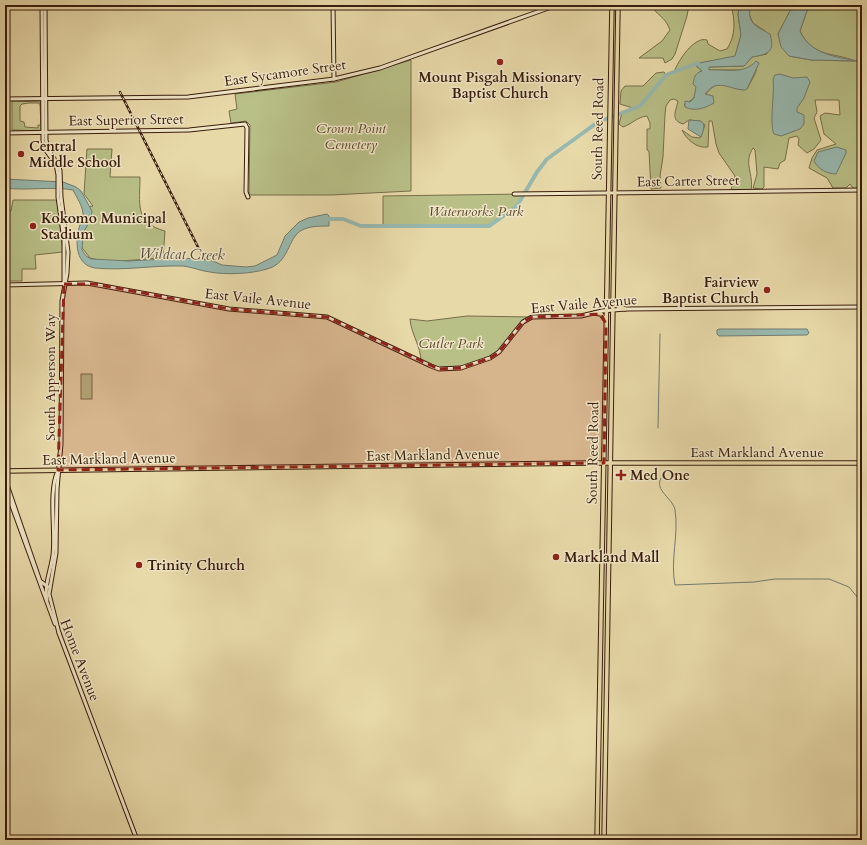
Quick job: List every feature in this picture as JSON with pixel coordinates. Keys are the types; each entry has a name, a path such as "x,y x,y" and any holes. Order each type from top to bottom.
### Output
{"main road":[{"name":"South Reed Road","path":"597,840 612,5"},
{"name":"South Reed Road","path":"604,840 618,5"},
{"path":"613,301 618,307 625,309"},
{"path":"595,313 602,314 606,324"},
{"name":"East Markland Avenue","path":"5,470 604,463 862,462"}],"street":[{"path":"42,5 44,98"},
{"path":"44,98 45,5"},
{"path":"333,5 334,79"},
{"name":"East Sycamore Street","path":"5,99 188,97 334,79 380,68 557,5"},
{"name":"South Apperson Way","path":"44,98 44,146 56,164 60,175 60,196 64,240 61,444 58,470 54,484 53,553 46,595 48,608"},
{"name":"East Superior Street","path":"5,133 189,130 246,125 246,192 248,197"},
{"name":"East Carter Street","path":"514,194 862,190"},
{"name":"East Vaile Avenue","path":"5,285 96,284 229,309 327,317 399,352 439,369 461,368 490,358 499,352 521,324 529,318 581,316 606,310 613,311 625,309 862,307"},
{"path":"5,479 39,578 48,587"},
{"name":"Home Avenue","path":"5,487 48,608 59,633 137,840"},
{"name":"South Apperson Way","path":"48,587 49,600 59,633"}],"highlighted area":[{"path":"64,284 95,284 229,309 327,317 439,369 461,368 490,358 499,352 523,322 532,317 601,314 606,324 604,463 58,470"}],"green space":[{"path":"651,5 689,5 675,54 672,59 665,63 663,58 639,58 662,41 670,30 666,22"},
{"path":"731,5 740,5 738,14 741,35 735,57 694,64 702,71 694,98 684,105 687,108 717,85 721,84 739,89 747,89 756,72 756,62 749,69 744,70 708,70 709,67 744,66 752,57 767,54 765,31 753,23 749,14 751,5 793,5 778,34 789,56 811,60 855,61 817,50 805,40 800,31 809,5 862,5 862,189 853,188 850,184 846,188 833,188 827,178 809,168 812,158 817,150 836,144 824,134 820,116 825,113 840,115 839,100 815,100 817,112 814,118 821,140 814,149 807,153 798,145 799,139 797,136 789,138 785,160 780,163 778,169 764,167 764,187 762,189 753,188 757,174 755,150 753,148 749,159 752,184 751,190 731,190 735,176 719,153 712,121 709,121 708,147 692,143 682,130 692,137 700,138 705,125 700,121 689,120 683,124 676,120 675,112 678,101 674,99 670,100 666,106 663,157 660,176 661,188 651,189 649,151 647,150 647,129 650,129 650,123 647,116 623,127 619,124 622,113 633,108 620,104 621,91 625,86 643,86 656,73 664,72 666,75 674,72 687,50 692,45 702,40 707,40 708,44 720,51 727,49 732,38 734,27"},
{"name":"Crown Point Cemetery","path":"411,60 411,191 331,195 249,195 250,125 246,121 231,123 229,111 237,109 235,94 336,82"},
{"path":"12,101 41,102 41,125 41,131 12,130","holes":["39,103 41,125 38,125 38,128 25,127 24,122 20,121 20,106 22,104"]},
{"path":"87,149 112,149 110,177 140,177 140,203 143,217 148,223 165,231 163,258 106,262 90,258 80,245 87,207 93,206 84,194"},
{"name":"Waterworks Park","path":"524,194 517,206 489,226 383,226 383,196"},
{"name":"Kokomo Municipal Stadium","path":"13,200 57,200 63,252 35,255 36,269 22,269 22,281 5,281 5,211 11,211"},
{"name":"Cutler Park","path":"467,316 532,317 526,319 499,352 468,366 439,369 421,362 421,356 412,330 410,319 427,321"},
{"path":"81,374 92,374 92,399 81,399"}],"water":[{"path":"740,5 751,5 751,20 757,26 770,34 772,45 771,48 763,55 752,57 744,66 709,67 709,70 740,70 756,61 759,63 747,89 745,90 719,85 714,86 705,94 713,96 714,103 700,109 685,107 685,101 690,102 694,98 696,87 693,84 695,76 702,71 694,64 735,56 741,35 738,14"},
{"path":"793,5 809,5 800,31 804,39 810,45 817,50 833,56 858,61 811,60 789,56 781,47 778,34"},
{"path":"780,74 793,78 807,77 810,82 804,98 797,108 797,112 804,115 804,124 800,129 781,136 774,134 772,123 773,79 775,75"},
{"path":"689,120 701,121 703,123 704,129 701,137 688,129"},
{"path":"837,147 846,150 846,153 836,174 820,169 814,161 818,152"},
{"path":"5,179 63,182 76,187 81,191 92,211 91,219 83,233 82,250 86,256 91,259 129,261 183,258 211,260 222,265 246,267 255,266 277,255 285,236 299,222 308,218 327,214 329,216 329,226 312,227 302,230 293,239 280,262 267,269 253,272 224,274 183,266 117,269 95,268 84,263 78,253 77,241 83,213 73,190 56,188 5,188"},
{"path":"807,329 809,333 807,335 719,336 717,334 717,330"}],"waterway":[{"name":"Wildcat Creek","path":"324,219 343,219 361,226 489,226 517,206 537,172 547,159 598,122 640,106 666,75 698,63"},
{"path":"658,428 660,334"},
{"path":"661,478 660,487 674,506 675,510 676,528 673,567 675,585 754,582 775,579 829,579 849,587 862,603"}],"railway":[{"path":"120,92 204,259"}],"place":[{"name":"Mount Pisgah Missionary Baptist Church","path":"500,62"},
{"name":"Central Middle School","path":"21,154"},
{"name":"Kokomo Municipal Stadium","path":"33,226"},
{"name":"Fairview Baptist Church","path":"767,290"},
{"name":"Med One","path":"621,475"},
{"name":"Markland Mall","path":"556,557"},
{"name":"Trinity Church","path":"139,565"}]}
